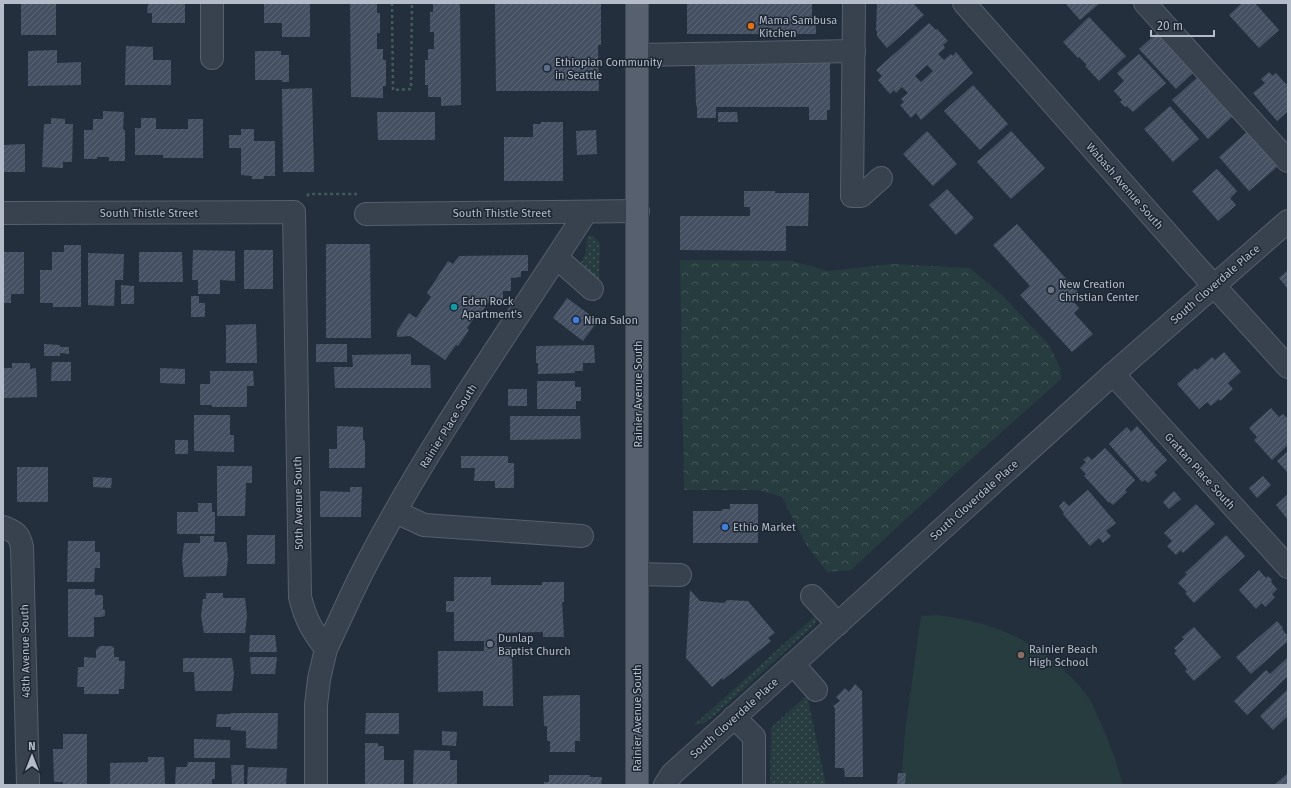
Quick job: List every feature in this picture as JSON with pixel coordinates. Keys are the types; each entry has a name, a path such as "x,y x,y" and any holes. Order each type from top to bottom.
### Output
{"main road":[{"name":"Rainier Avenue South","path":"637,3 637,785"}],"street":[{"path":"212,3 212,58"},
{"path":"854,3 854,51 844,197 861,196 881,178"},
{"name":"Wabash Avenue South","path":"964,3 1213,285 1288,367"},
{"path":"1145,3 1288,161"},
{"path":"637,55 854,51"},
{"name":"South Thistle Street","path":"366,214 638,211"},
{"name":"South Thistle Street","path":"3,213 294,212"},
{"name":"50th Avenue South","path":"294,212 300,597 311,629 326,649"},
{"name":"Rainier Place South","path":"326,649 365,567 396,512 471,387 586,212"},
{"name":"South Cloverdale Place","path":"665,785 672,774 734,717 1113,374 1288,221"},
{"path":"557,258 592,289"},
{"name":"Grattan Place South","path":"1113,374 1288,567"},
{"path":"396,512 424,525 582,536"},
{"name":"48th Avenue South","path":"3,527 16,533 20,539 22,547 28,785"},
{"path":"637,574 680,575"},
{"path":"812,596 838,624"},
{"path":"316,785 316,704 319,679 326,649"},
{"path":"793,664 816,690"},
{"path":"734,717 754,737 754,782"}],"path":[{"path":"392,3 393,90 411,89 412,3"},
{"path":"294,212 309,194 361,194 366,214"}],"green space":[{"path":"587,236 593,236 600,243 599,280 581,263 586,254"},
{"path":"680,260 792,261 828,271 892,264 970,268 1002,295 1050,346 1060,368 1061,379 948,480 851,570 827,572 806,544 782,497 758,490 684,490"},
{"path":"937,615 974,622 1008,633 1039,650 1054,661 1083,689 1093,704 1106,735 1123,785 901,785 905,732 921,616"},
{"path":"815,616 817,619 815,624 715,715 704,723 694,725"},
{"path":"807,695 826,785 770,785 771,728"}],"building":[{"path":"21,3 56,3 56,35 21,35"},
{"path":"148,3 185,3 185,23 152,23 152,13 147,13"},
{"path":"264,3 310,3 310,37 282,37 282,23 264,23"},
{"path":"350,3 377,3 377,13 380,13 380,33 377,33 377,49 383,49 383,60 386,60 386,86 383,86 383,98 351,97"},
{"path":"433,3 460,3 461,105 441,106 441,97 428,97 428,85 425,85 425,60 428,60 428,49 434,49 434,32 430,32 430,12 433,12"},
{"name":"Ethiopian Community in Seattle","path":"495,3 601,3 601,45 598,45 599,91 496,91"},
{"name":"Mama Sambusa Kitchen","path":"687,3 812,3 812,17 816,17 816,34 687,34"},
{"path":"877,3 913,3 924,15 887,48 877,36"},
{"path":"1065,3 1100,3 1080,20"},
{"path":"1242,3 1255,3 1279,30 1259,48 1229,15"},
{"path":"1089,17 1126,56 1099,81 1085,66 1087,65 1063,42"},
{"path":"929,23 948,41 943,45 945,48 938,54 944,60 951,54 953,56 956,52 973,73 921,120 916,113 911,118 900,105 904,102 901,99 908,93 902,87 896,93 894,90 890,94 878,80 882,76 876,70","holes":["927,65 933,71 921,82 915,76"]},
{"path":"1158,32 1194,72 1176,89 1139,49"},
{"path":"126,46 153,47 153,60 171,60 171,85 125,85"},
{"path":"57,50 57,63 81,62 81,85 28,86 28,51"},
{"path":"255,51 281,51 281,55 289,55 289,82 282,82 282,80 255,80"},
{"path":"1139,54 1166,83 1133,112 1120,102 1122,100 1114,91 1124,81 1117,73"},
{"path":"830,62 830,110 827,110 827,120 809,120 809,107 716,107 716,118 697,118 695,63"},
{"path":"1269,72 1273,76 1276,73 1286,84 1288,83 1288,111 1277,121 1253,93 1265,83 1261,79"},
{"path":"1199,76 1234,115 1208,139 1172,100"},
{"path":"973,85 1008,124 980,150 944,111"},
{"path":"312,88 314,172 283,172 282,89"},
{"path":"1170,106 1199,139 1173,162 1144,129"},
{"path":"103,111 124,112 123,130 125,130 125,161 109,161 109,157 84,159 84,130 93,130 93,119 103,119"},
{"path":"377,112 435,112 435,140 378,140"},
{"path":"718,112 737,112 738,122 718,122"},
{"path":"51,118 65,119 65,124 73,124 72,162 63,162 63,168 42,167 44,124 51,124"},
{"path":"141,118 156,118 156,129 188,129 188,119 203,119 203,158 163,158 163,155 135,155 135,128 141,128"},
{"path":"541,122 563,122 563,181 504,181 504,137 533,137 533,124 541,124"},
{"path":"241,129 254,129 254,141 275,141 275,176 264,176 264,179 252,179 252,176 241,175 241,148 229,148 229,135 241,135"},
{"path":"596,130 597,154 577,155 576,131"},
{"path":"927,131 957,164 933,186 903,154"},
{"path":"1011,131 1045,168 1011,199 977,162"},
{"path":"1248,131 1278,166 1249,191 1219,157"},
{"path":"25,144 25,172 3,172 3,145"},
{"path":"1217,169 1237,191 1230,198 1236,205 1218,221 1192,191"},
{"path":"947,189 974,218 956,235 929,205"},
{"path":"744,191 809,193 808,226 786,226 786,251 680,250 680,216 750,216 750,207 744,207"},
{"name":"New Creation Christian Center","path":"1017,224 1079,293 1072,300 1079,308 1074,313 1093,334 1072,352 1020,295 1030,286 993,245"},
{"path":"326,244 370,244 371,338 326,338"},
{"path":"64,245 81,245 81,307 53,307 53,303 40,303 40,270 52,270 52,252 64,252"},
{"path":"193,250 235,251 235,281 220,280 220,294 198,294 198,280 192,280"},
{"path":"244,250 273,250 273,289 244,289"},
{"path":"3,252 24,252 24,294 11,294 11,303 3,303"},
{"path":"139,252 182,252 183,282 139,282"},
{"path":"88,253 124,254 123,280 115,280 114,306 88,305"},
{"name":"Eden Rock Apartment's","path":"528,255 528,271 521,271 521,277 511,278 511,291 503,291 503,301 489,302 476,319 474,318 467,328 469,330 458,346 456,345 445,360 410,336 397,337 397,331 409,313 416,318 431,297 427,293 448,261 453,264 459,256"},
{"path":"1288,270 1288,289 1279,278"},
{"path":"121,285 134,286 134,304 121,304"},
{"path":"191,296 199,296 199,303 205,303 205,317 191,317"},
{"name":"Nina Salon","path":"567,298 598,321 583,341 553,318"},
{"path":"256,324 257,363 226,363 226,325"},
{"path":"44,344 69,347 69,354 60,353 60,356 44,356"},
{"path":"316,344 347,344 347,362 316,362"},
{"path":"594,345 595,363 583,363 583,371 575,371 575,373 538,374 538,363 536,363 536,346"},
{"path":"1224,352 1241,372 1228,383 1233,389 1220,401 1219,399 1211,406 1207,402 1199,409 1177,384 1195,368 1197,370 1212,357 1215,360"},
{"path":"411,354 411,365 430,365 431,388 335,388 334,367 353,367 352,355"},
{"path":"52,362 71,362 71,381 51,381"},
{"path":"12,363 30,363 30,369 36,368 37,397 3,398 3,368 12,368"},
{"path":"160,368 185,369 185,384 160,383"},
{"path":"210,371 253,371 254,386 247,386 247,407 212,407 212,405 200,405 200,384 210,384"},
{"path":"537,381 575,381 575,387 581,387 581,401 576,401 576,409 537,409"},
{"path":"508,389 527,389 527,406 508,406"},
{"path":"1271,408 1279,417 1283,414 1288,419 1288,445 1272,460 1254,440 1257,437 1249,428"},
{"path":"194,415 230,415 230,435 234,435 234,452 194,451"},
{"path":"510,416 580,416 581,439 510,440"},
{"path":"337,426 363,427 363,440 365,441 365,468 329,468 329,449 337,449"},
{"path":"1137,426 1167,460 1154,472 1157,475 1148,483 1145,480 1142,482 1109,444 1127,427 1131,432"},
{"path":"175,440 188,440 188,454 175,454"},
{"path":"1105,448 1135,480 1125,490 1127,492 1113,505 1110,502 1109,503 1084,476 1086,474 1080,468 1086,462 1083,460 1088,456 1092,460"},
{"path":"1288,451 1288,473 1277,461"},
{"path":"461,456 508,456 508,463 514,463 514,488 495,488 495,481 474,481 475,468 461,468"},
{"path":"217,466 252,466 252,483 246,483 245,516 217,516"},
{"path":"17,467 48,467 48,502 17,502"},
{"path":"1263,476 1271,485 1257,498 1249,488"},
{"path":"93,477 112,478 111,488 93,487"},
{"path":"350,487 362,487 361,517 320,517 320,491 350,492"},
{"path":"1088,490 1116,523 1106,531 1111,536 1103,543 1099,538 1090,546 1063,514 1064,513 1059,506 1064,501 1069,506"},
{"path":"1174,491 1181,499 1169,509 1163,502"},
{"path":"1288,494 1288,520 1276,505"},
{"path":"198,503 212,503 212,512 215,512 215,534 177,534 177,512 198,512"},
{"name":"Ethio Market","path":"730,504 758,504 758,543 693,543 693,511 722,511 722,509 730,509"},
{"path":"1196,504 1215,524 1183,553 1181,550 1176,555 1167,546 1172,541 1164,533"},
{"path":"247,535 275,535 275,564 247,564"},
{"path":"1226,535 1245,556 1194,603 1185,593 1187,592 1178,583 1187,574 1185,573"},
{"path":"200,536 214,536 214,542 226,542 228,559 226,576 184,577 182,560 184,543 200,543"},
{"path":"68,541 95,541 95,552 100,552 100,568 95,568 94,582 67,582"},
{"path":"1259,570 1266,578 1268,576 1272,580 1271,582 1277,589 1272,594 1275,597 1265,607 1262,603 1256,609 1239,590"},
{"name":"Dunlap Baptist Church","path":"454,577 491,577 491,585 542,585 542,582 564,582 564,602 562,602 564,637 543,637 543,632 497,633 497,647 512,647 513,706 483,706 483,691 438,692 438,651 484,651 484,641 454,641 454,612 446,612 446,601 454,601"},
{"path":"68,589 95,589 95,595 103,596 103,610 105,610 105,615 102,617 94,617 94,637 68,637"},
{"path":"690,590 700,601 724,603 727,600 748,601 775,633 768,638 771,641 723,680 722,678 712,687 686,658"},
{"path":"206,593 223,593 223,598 245,598 247,616 245,633 204,633 201,616 203,599 206,599"},
{"path":"1277,621 1288,636 1288,641 1251,674 1236,657"},
{"path":"1194,627 1221,657 1194,681 1185,671 1187,669 1174,653 1177,651 1174,648 1184,639 1182,637"},
{"path":"250,635 275,635 277,652 249,652"},
{"path":"100,646 112,646 114,648 114,657 119,657 119,661 125,661 124,689 119,689 119,694 84,694 84,687 77,687 78,667 84,667 84,657 96,658 96,650"},
{"path":"250,657 277,657 275,674 251,674"},
{"path":"1288,657 1288,676 1247,715 1234,701 1266,670 1270,674"},
{"path":"183,658 232,658 234,674 232,691 195,691 194,672 183,672"},
{"path":"855,684 862,691 863,777 845,777 844,768 835,768 835,708 833,706 840,701 836,697 845,688 849,692"},
{"path":"1288,689 1288,716 1273,730 1260,716"},
{"path":"580,695 580,741 575,741 575,752 550,752 550,741 547,741 547,726 544,726 543,696"},
{"path":"278,713 277,749 246,748 246,731 231,730 231,727 216,727 217,714"},
{"path":"366,713 399,713 399,734 365,734"},
{"path":"442,731 457,732 456,746 442,745"},
{"path":"63,734 87,734 87,785 63,785 63,782 54,782 53,749 63,749"},
{"path":"194,739 230,740 230,758 194,758"},
{"path":"365,743 378,743 378,746 384,746 384,760 404,760 404,785 365,785"},
{"path":"414,750 450,751 450,760 457,760 457,785 413,785"},
{"path":"148,757 164,757 165,785 110,785 110,763 148,762"},
{"path":"188,762 215,762 215,779 212,779 212,785 175,785 176,767 187,767"},
{"path":"231,765 244,765 244,785 232,785"},
{"path":"248,767 287,768 286,785 247,785"},
{"path":"898,773 906,773 905,785 897,785"},
{"path":"1288,773 1288,785 1274,785"},
{"path":"549,775 590,775 590,777 602,777 601,785 544,785 544,782 549,782"}],"place":[{"name":"Mama Sambusa Kitchen","path":"751,26"},
{"name":"Ethiopian Community in Seattle","path":"547,68"},
{"name":"New Creation Christian Center","path":"1051,290"},
{"name":"Eden Rock Apartment's","path":"454,307"},
{"name":"Nina Salon","path":"576,320"},
{"name":"Ethio Market","path":"725,527"},
{"name":"Dunlap Baptist Church","path":"490,644"},
{"name":"Rainier Beach High School","path":"1021,655"}]}
